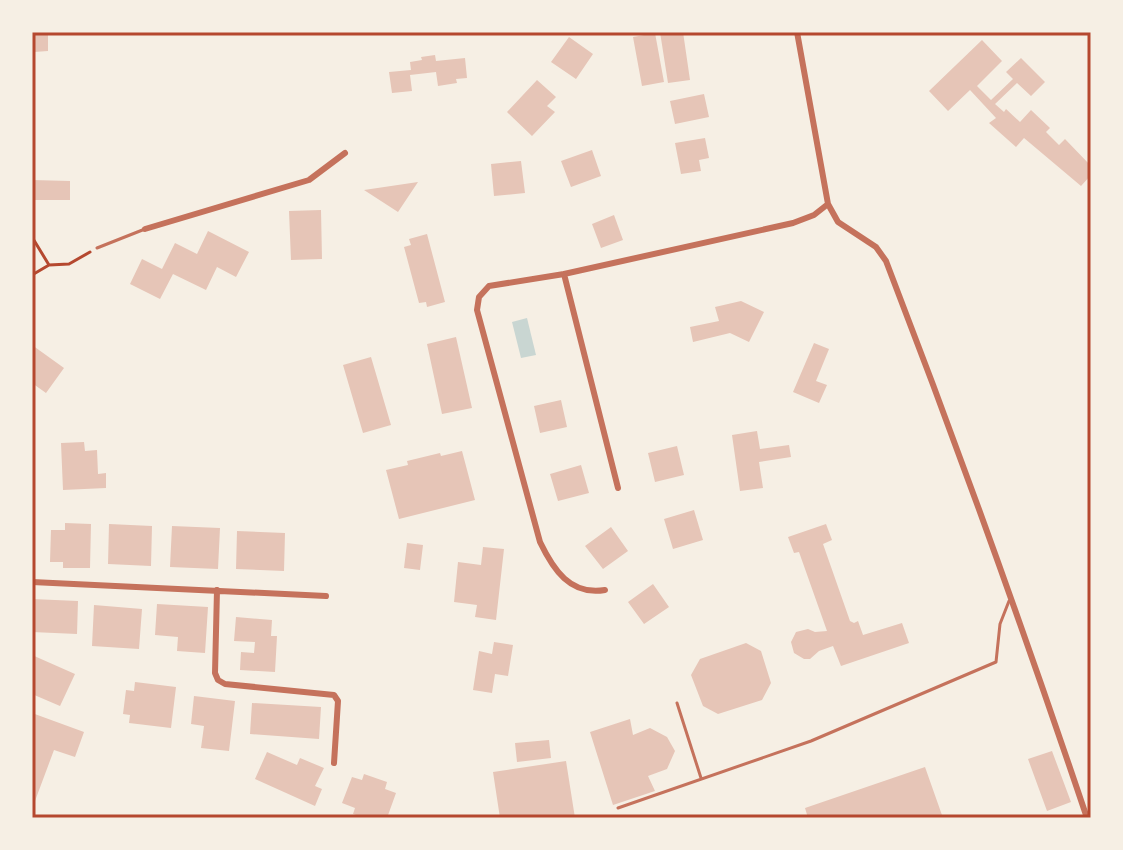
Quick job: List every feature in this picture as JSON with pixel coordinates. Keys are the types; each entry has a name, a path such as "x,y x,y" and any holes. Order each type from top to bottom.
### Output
{"street":[{"path":"797,32 828,204 838,222 876,247 886,261 1011,596 1087,818"},
{"path":"145,229 309,180 345,153"},
{"path":"605,590 592,592 570,584 540,542 477,310 479,297 489,286 564,274 793,223 814,215 828,204"},
{"path":"564,274 618,488"},
{"path":"32,582 326,596"},
{"path":"217,590 215,673 218,680 225,684 334,695 338,701 334,763"}],"lane":[{"path":"97,248 145,229"},
{"path":"618,808 811,741 996,662 1000,624 1011,596"},
{"path":"677,703 701,778"}],"path":[{"path":"32,237 49,265"},
{"path":"32,275 49,265 69,264 97,248"}],"shaded area":[{"path":"527,318 536,355 521,358 512,322"}],"building":[{"path":"34,32 48,32 48,51 34,52"},
{"path":"660,32 683,32 690,80 668,83"},
{"path":"655,33 664,82 642,86 633,37"},
{"path":"569,37 593,54 576,79 551,62"},
{"path":"982,40 1002,61 977,86 991,100 1013,79 1006,72 1021,58 1045,82 1031,96 1017,83 995,104 1020,122 1031,110 1050,128 1046,132 1059,145 1065,139 1091,166 1091,175 1081,186 1024,138 1016,147 989,123 996,118 970,90 948,111 929,91"},
{"path":"435,55 436,61 465,58 467,78 438,86 436,72 410,75 412,91 392,93 389,72 411,70 410,62"},
{"path":"537,80 556,97 547,106 555,112 532,136 507,112"},
{"path":"704,94 709,117 675,124 670,101"},
{"path":"705,138 709,158 699,160 701,171 681,174 675,143"},
{"path":"592,150 601,176 571,187 561,161"},
{"path":"521,161 525,193 494,196 491,164"},
{"path":"32,180 70,181 70,200 32,200"},
{"path":"418,182 398,212 364,190"},
{"path":"321,210 322,259 291,260 289,211"},
{"path":"614,215 623,240 601,248 592,224"},
{"path":"208,231 249,252 236,277 217,267 206,290 173,274 160,299 130,284 142,259 162,269 175,243 197,254"},
{"path":"427,234 445,302 427,307 426,302 419,303 404,247 411,245 409,239"},
{"path":"741,301 764,312 749,342 730,333 693,342 690,327 719,321 715,307"},
{"path":"456,337 472,408 442,414 427,344"},
{"path":"814,343 829,349 816,381 827,385 819,403 793,392"},
{"path":"32,345 64,368 46,393 32,383"},
{"path":"371,357 391,425 363,433 343,365"},
{"path":"561,400 567,427 540,433 534,406"},
{"path":"757,431 760,449 789,445 791,457 759,462 763,488 740,491 732,435"},
{"path":"84,442 85,451 97,450 98,474 106,473 106,488 63,490 61,443"},
{"path":"677,446 684,475 655,482 648,453"},
{"path":"462,451 475,500 399,519 386,470 408,465 407,461"},
{"path":"581,465 589,493 558,501 550,474"},
{"path":"694,510 703,540 673,549 664,519"},
{"path":"65,523 91,524 90,568 63,568 63,562 50,562 51,530 65,530"},
{"path":"109,524 152,526 151,566 108,564"},
{"path":"826,524 832,540 823,544 850,621 858,621 863,635 902,623 909,643 841,666 833,646 819,651 810,659 794,653 791,642 796,632 808,629 827,631 799,552 794,553 788,537"},
{"path":"172,526 220,528 218,569 170,567"},
{"path":"611,527 628,551 603,569 585,546"},
{"path":"237,531 285,533 284,571 236,569"},
{"path":"407,543 423,545 420,570 404,568"},
{"path":"483,547 504,549 496,620 475,617 477,605 454,602 458,562 481,565"},
{"path":"653,584 669,607 644,624 628,602"},
{"path":"32,599 78,601 77,634 32,632"},
{"path":"157,604 208,607 205,653 177,651 178,637 155,635"},
{"path":"94,605 142,609 139,649 92,646"},
{"path":"236,617 272,620 271,636 277,636 275,672 240,670 241,652 254,653 255,642 234,641"},
{"path":"494,642 513,645 508,676 495,674 492,693 473,690 479,651 492,654"},
{"path":"746,643 761,651 771,683 762,700 718,714 703,706 691,675 700,659"},
{"path":"32,655 75,674 60,706 32,694"},
{"path":"135,682 176,687 171,728 129,723 130,715 123,714 126,690 134,691"},
{"path":"194,696 235,701 229,751 201,748 204,726 191,724"},
{"path":"252,703 321,707 319,739 250,734"},
{"path":"32,713 84,732 75,757 54,750 32,809"},
{"path":"630,719 633,735 650,728 667,737 675,751 667,769 648,776 655,791 613,805 590,732"},
{"path":"549,740 551,758 517,762 515,743"},
{"path":"1052,751 1071,802 1047,811 1028,759"},
{"path":"267,752 297,765 300,758 324,768 315,786 322,789 315,806 255,779"},
{"path":"566,761 575,818 500,818 493,772"},
{"path":"925,767 943,818 808,818 805,808"},
{"path":"364,774 387,782 385,789 396,793 387,818 365,818 353,814 355,808 342,803 352,777 362,780"}]}
